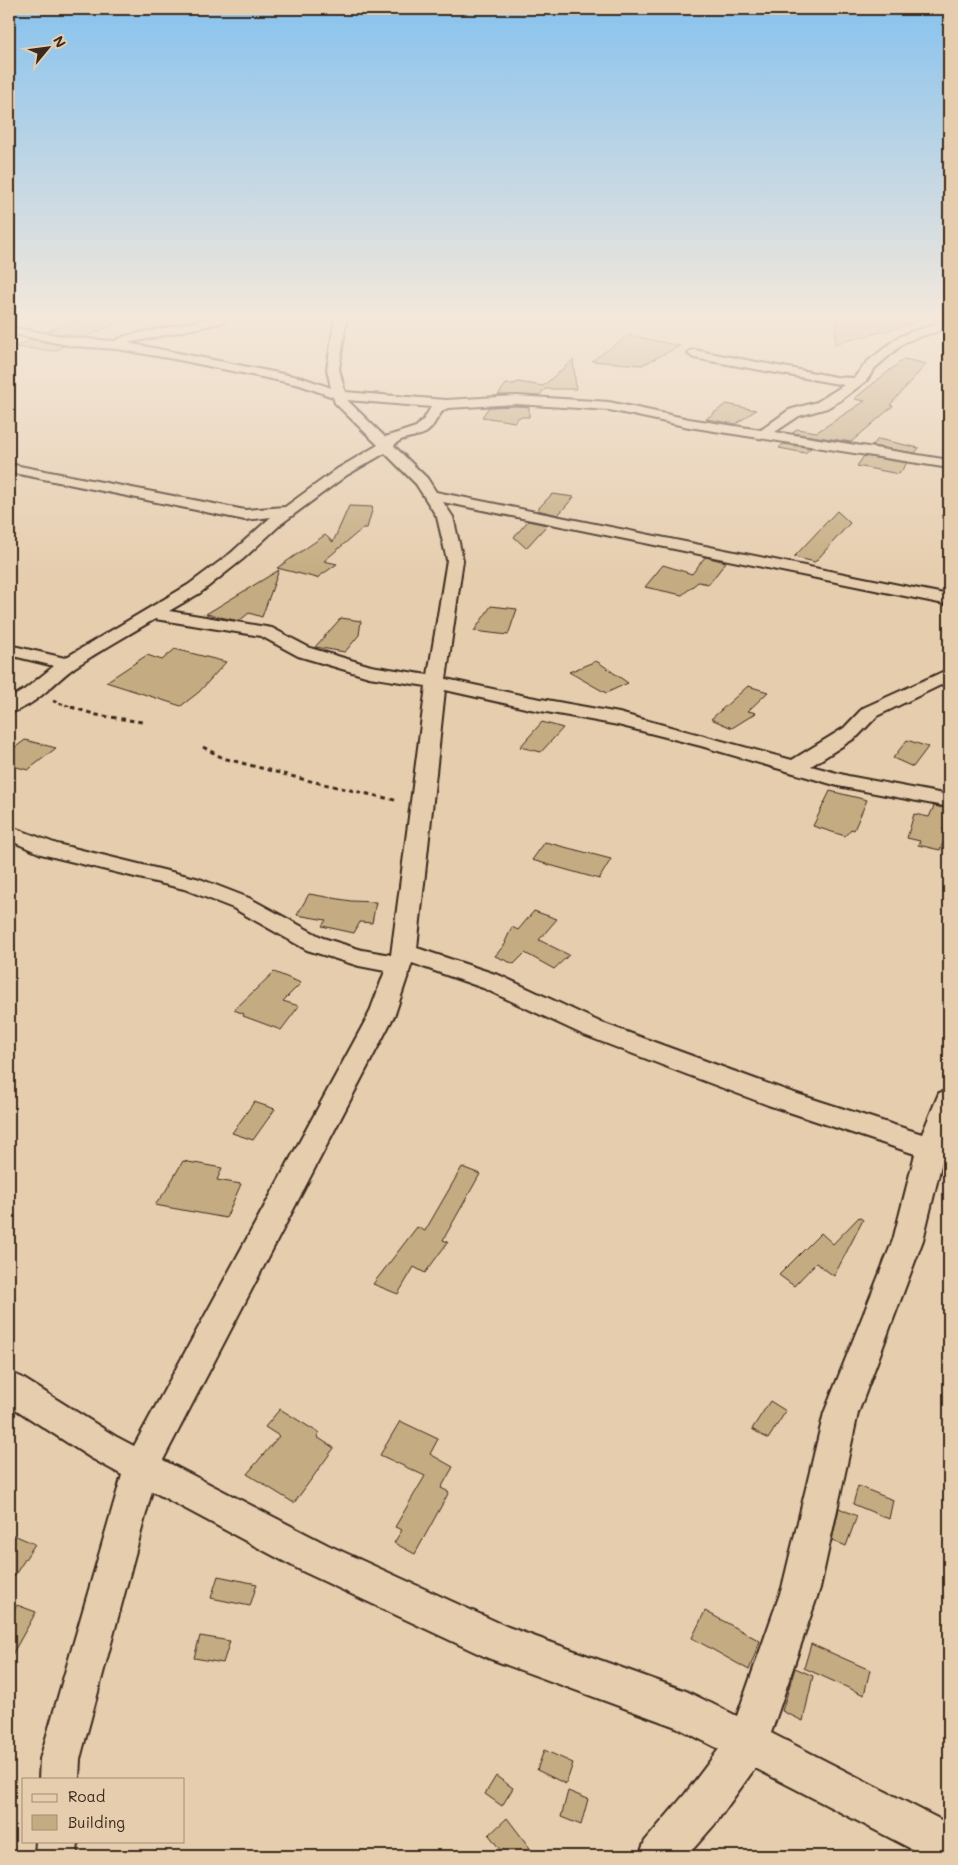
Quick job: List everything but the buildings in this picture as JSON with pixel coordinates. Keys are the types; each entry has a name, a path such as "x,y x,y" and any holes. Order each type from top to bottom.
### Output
{"street":[{"path":"59,1778 60,1759 141,1467 382,1014 402,959 436,682 455,560 445,517 422,481 344,404"},
{"path":"9,707 31,694 68,664 194,589 237,556 289,511 342,472 387,446 392,438 424,429 430,423 438,407 446,404"},
{"path":"579,404 609,406 689,423 949,464"},
{"path":"764,434 794,413 824,404"},
{"path":"9,468 245,515 289,511"},
{"path":"431,495 949,600"},
{"path":"152,613 266,632 304,652 369,671 436,682 530,703 619,719 845,782 949,801"},
{"path":"9,650 68,664"},
{"path":"795,768 851,732 870,712 949,674"},
{"path":"9,832 49,849 192,884 241,903 315,944 359,958 402,959 492,982 593,1029 778,1098 940,1147"},
{"path":"660,1856 700,1809 748,1743 801,1588 841,1413 908,1240 940,1147 949,1100"},
{"path":"9,1387 103,1447 315,1558 502,1644 686,1710 949,1846"},
{"path":"56,1856 57,1842"}],"path":[{"path":"31,694 97,715 142,722"},
{"path":"203,747 223,758 306,780 421,806"}]}
